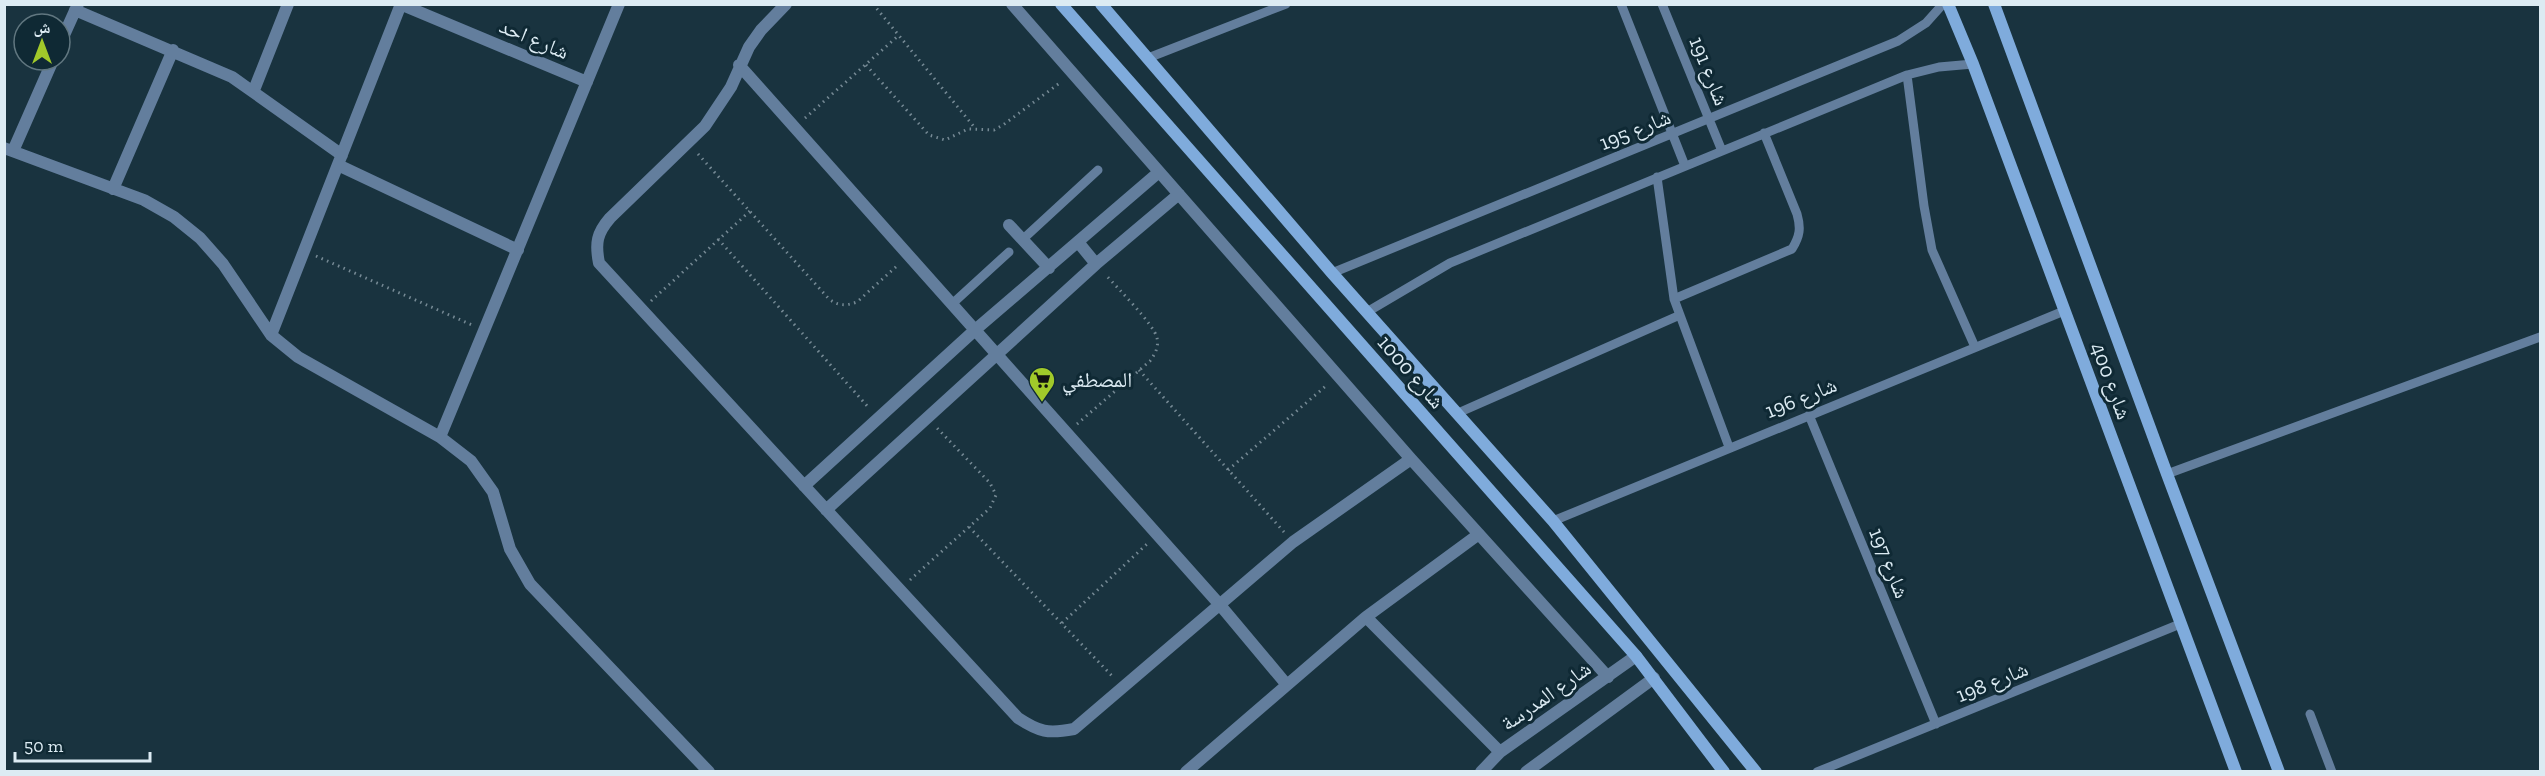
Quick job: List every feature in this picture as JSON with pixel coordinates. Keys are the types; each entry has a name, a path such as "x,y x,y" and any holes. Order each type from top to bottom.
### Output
{"street":[{"path":"254,90 288,4"},
{"path":"440,437 619,4"},
{"path":"786,4 760,30 739,65 719,107 705,126 599,231 596,246 599,263 1018,718 1034,729 1054,733 1074,729 1293,542 1411,459"},
{"path":"1012,4 1411,459 1608,677"},
{"name":"شارع 1000","path":"1062,4 1636,656 1724,771"},
{"name":"شارع 1000","path":"1101,4 1332,273 1553,521 1756,771"},
{"name":"شارع 400","path":"1948,4 2236,771"},
{"name":"شارع 400","path":"1994,4 2279,771"},
{"path":"271,335 401,5"},
{"name":"شارع احد","path":"401,5 587,82"},
{"path":"76,7 209,65 254,90 340,160 518,250"},
{"path":"112,189 173,50"},
{"path":"739,65 1220,605 1287,685"},
{"path":"47,72 9,149 144,200 174,217 200,238 223,264 271,335 298,357 440,437 471,461 492,492 510,549 530,584 709,771"},
{"path":"804,486 975,330 1158,172"},
{"path":"826,510 1096,264 1179,194"},
{"path":"1009,225 1049,268"},
{"path":"1078,242 1096,264"},
{"path":"1186,771 1366,617 1479,534"},
{"path":"1366,617 1500,752"},
{"name":"شارع المدرسة","path":"1481,771 1500,752 1636,656"},
{"path":"1526,771 1654,678"}],"lane":[{"path":"1148,58 1286,4"},
{"path":"1621,4 1685,166"},
{"name":"شارع 191","path":"1662,4 1722,150"},
{"name":"شارع 195","path":"1332,273 1898,41 1926,23 1943,4"},
{"path":"1367,312 1450,263 1722,150 1907,75 1939,67 1972,64"},
{"path":"1907,75 1932,250 1975,347"},
{"path":"1674,299 1792,249 1799,238 1801,226 1797,214 1764,133"},
{"path":"1022,240 1098,170"},
{"path":"1657,177 1674,299 1729,447"},
{"path":"952,304 1009,252"},
{"name":"شارع 196","path":"1553,521 2064,311"},
{"path":"1458,413 1680,315"},
{"path":"2167,474 2541,337"},
{"name":"شارع 197","path":"1809,415 1936,724"},
{"name":"شارع 198","path":"1817,771 2180,624"},
{"path":"2310,714 2332,771"}],"path":[{"path":"873,4 975,128"},
{"path":"795,127 898,36"},
{"path":"866,65 929,135 945,140 968,129 994,130 1004,125 1072,73"},
{"path":"689,143 828,299 835,303 850,305 857,302 909,256"},
{"path":"642,310 750,211"},
{"path":"718,239 878,419"},
{"path":"304,250 484,331"},
{"path":"1066,433 1150,361 1157,351 1157,339 1152,328 1096,264"},
{"path":"1139,370 1293,542"},
{"path":"1228,470 1338,376"},
{"path":"900,590 994,502 994,489 927,418"},
{"path":"969,526 1124,688"},
{"path":"1062,623 1157,535"}],"place":[{"name":"المصطفي","path":"1042,403"}]}
